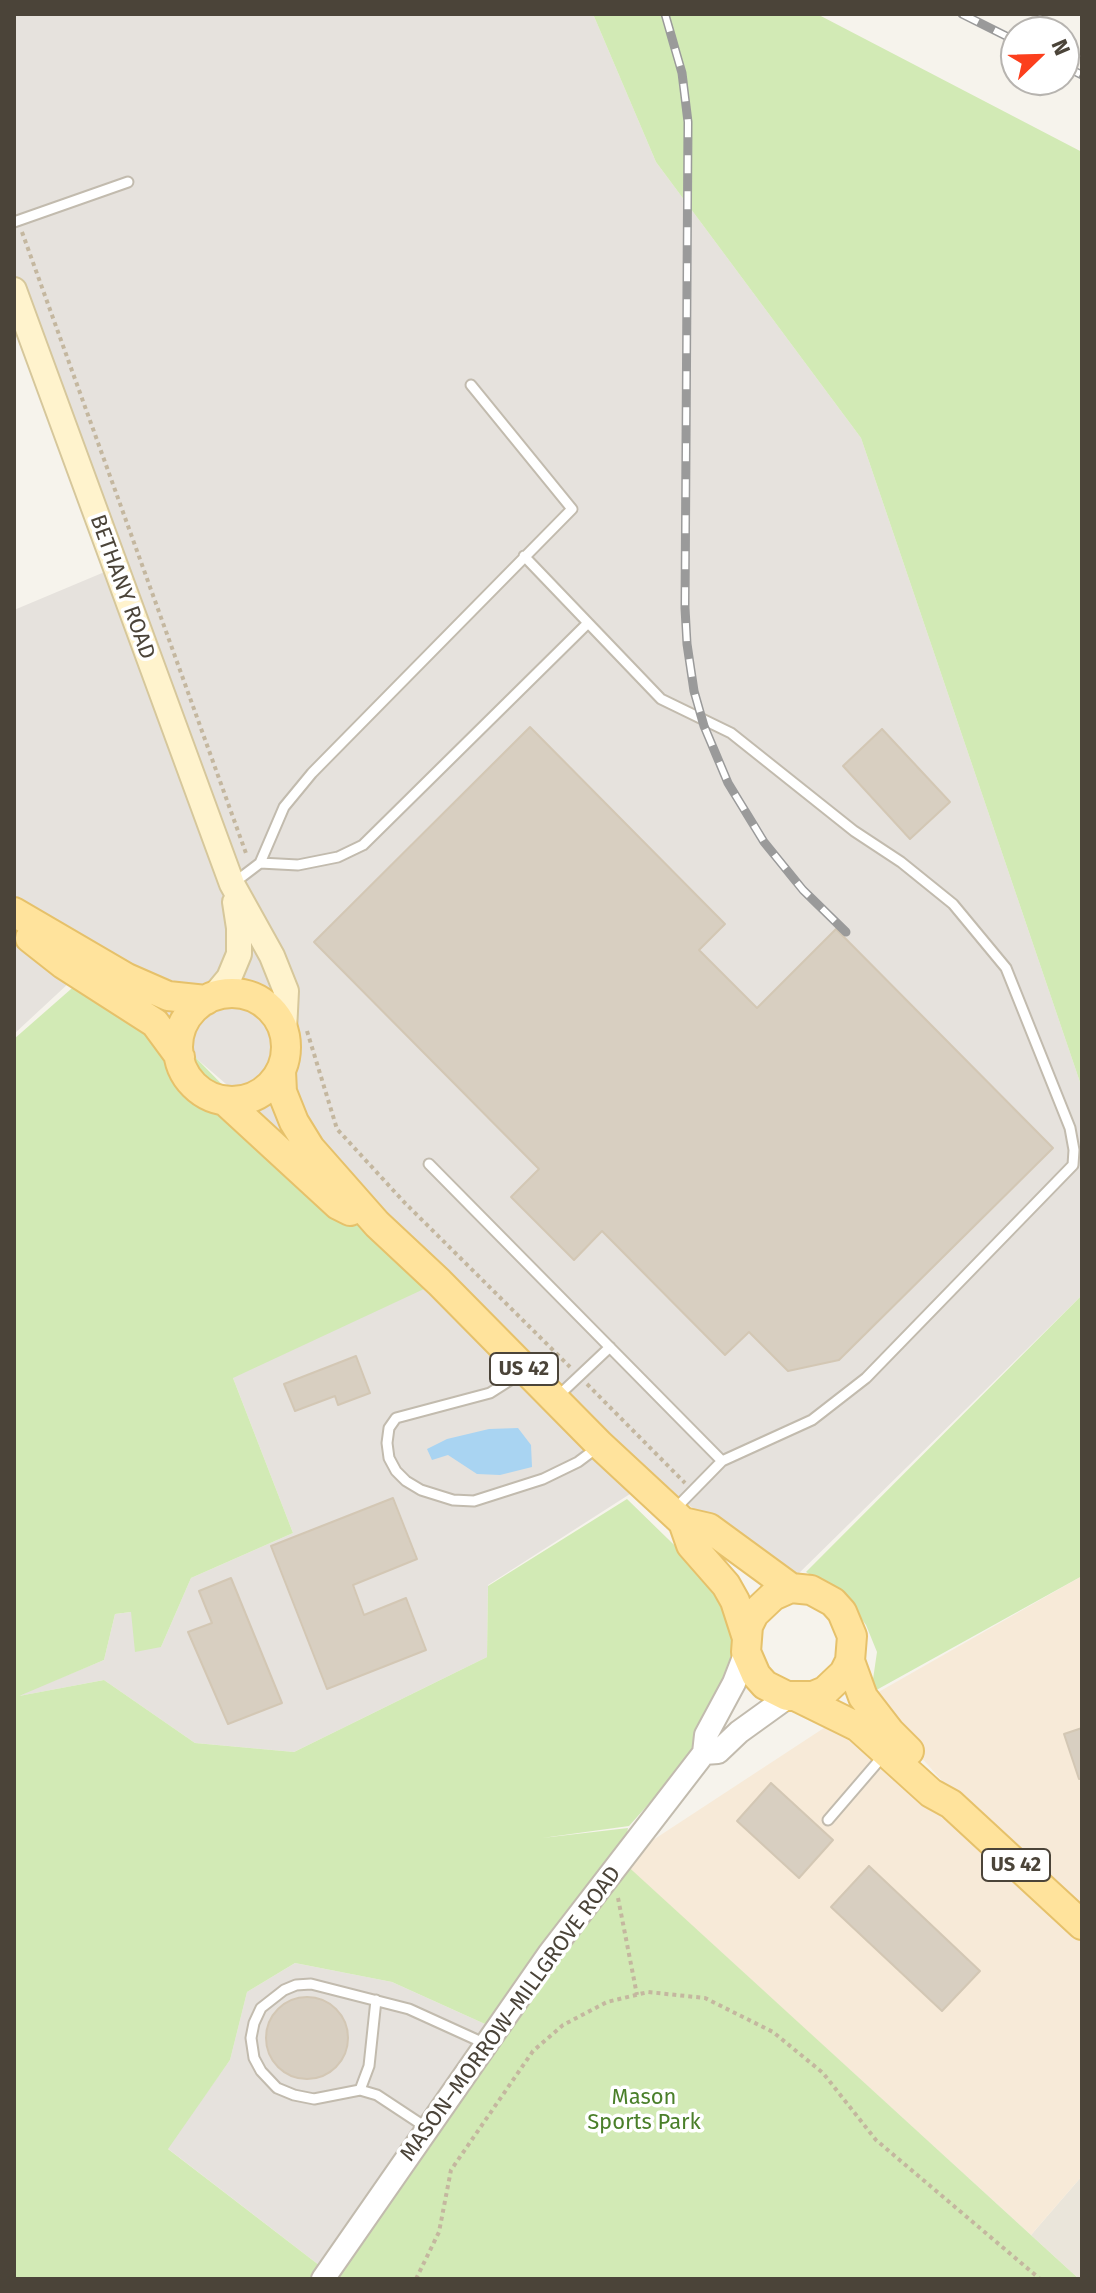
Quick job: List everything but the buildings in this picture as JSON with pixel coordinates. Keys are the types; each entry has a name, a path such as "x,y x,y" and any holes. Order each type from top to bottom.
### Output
{"main road":[{"name":"BETHANY ROAD","path":"14,290 232,884 272,956 286,991 294,1027"},
{"name":"BETHANY ROAD","path":"210,998 229,978 239,954 239,928 232,884"},
{"path":"14,912 127,978 168,996 210,998 230,993 248,995 263,1002 294,1027 281,1071 274,1084 259,1096 225,1101 205,1095 191,1082 182,1067 180,1033 187,1017 210,998"},
{"path":"14,925 63,964 155,1023 180,1057"},
{"name":"US 42","path":"281,1071 282,1092 294,1122 310,1148 377,1224 600,1445 678,1517 691,1545 726,1585 756,1675 765,1685 858,1727 931,1793 951,1804 1082,1925"},
{"name":"US 42","path":"225,1101 338,1205 377,1224"},
{"name":"US 42","path":"678,1517 709,1528 791,1588 811,1590 822,1595 842,1612 852,1636 850,1661 863,1697 890,1732 940,1783 951,1804"},
{"path":"746,1643 754,1614 762,1604 791,1588"},
{"path":"793,1697 813,1696 825,1691 836,1683 850,1661"}],"street":[{"name":"MASON–MORROW–MILLGROVE ROAD","path":"323,2279 549,1954 704,1753 706,1735 734,1683 746,1643"},
{"name":"MASON–MORROW–MILLGROVE ROAD","path":"704,1753 718,1752 739,1732 793,1697"}],"lane":[{"path":"16,221 128,182"},
{"path":"232,884 256,865 284,807 312,773 572,509 471,385"},
{"path":"524,556 661,699 731,733 854,831 901,862 953,904 1006,968 1070,1128 1074,1150 1073,1165 1060,1181 866,1378 812,1420 722,1461 693,1491 678,1517"},
{"path":"256,865 298,865 338,857 363,845 588,623"},
{"path":"429,1164 722,1461"},
{"path":"555,1400 610,1347"},
{"path":"525,1370 490,1393 396,1418 389,1428 387,1443 389,1458 396,1471 421,1490 453,1500 474,1501 543,1479 578,1462 600,1445"},
{"path":"828,1820 887,1752"},
{"path":"427,2128 377,2095 360,2090 314,2099 277,2088 254,2058 251,2038 261,2008 296,1985 322,1986 409,2009 486,2044"},
{"path":"360,2090 369,2066 376,2000"}],"path":[{"path":"16,221 256,865"},
{"path":"294,1027 337,1129 404,1202 693,1491"},
{"path":"618,1896 637,1995"},
{"path":"416,2279 439,2232 451,2170 533,2051 563,2025 607,2002 648,1992 705,1998 773,2032 823,2073 876,2140 1040,2279"}],"shaded area":[{"path":"14,14 593,14 656,162 861,438 1082,1088 1082,1295 792,1580 686,1503 657,1477 604,1448 644,1485 488,1585 487,1657 294,1752 195,1743 104,1680 14,1697 104,1660 115,1614 131,1612 161,1647 191,1578 293,1533 233,1378 305,1152 197,1059 84,969 14,1034 14,610 114,568 14,290"},
{"path":"1082,1576 1082,2176 1031,2235 621,1861 830,1724 905,1776 941,1817 1029,1878 868,1698"},
{"path":"295,1963 392,1982 496,2029 328,2272 167,2148 230,2060 247,1992"},
{"path":"1082,2176 1082,2279 1079,2279 1031,2235"}],"green space":[{"path":"593,14 817,14 1082,152 1082,1088 861,438 656,162"},
{"name":"Mason Sports Park","path":"87,975 189,1046 197,1059 259,1122 439,1282 233,1378 293,1533 191,1578 161,1647 135,1652 131,1612 115,1614 104,1660 19,1696 104,1680 195,1743 294,1752 487,1657 488,1586 627,1499 707,1577 727,1608 732,1640 730,1667 695,1752 629,1826 542,1838 628,1828 622,1861 1079,2279 14,2279 14,1039","holes":["295,1963 392,1982 496,2029 328,2272 168,2149 230,2060 247,1992"]},
{"path":"1082,1295 1082,1576 871,1693 877,1652 866,1625 848,1600 806,1572"}],"water":[{"path":"518,1428 531,1445 532,1467 500,1475 477,1474 448,1455 432,1460 427,1449 447,1439 489,1429"}],"railway":[{"path":"665,14 682,73 688,122 685,608 694,691 704,726 728,783 764,842 803,890 846,932"},
{"path":"962,14 1000,33"}]}
